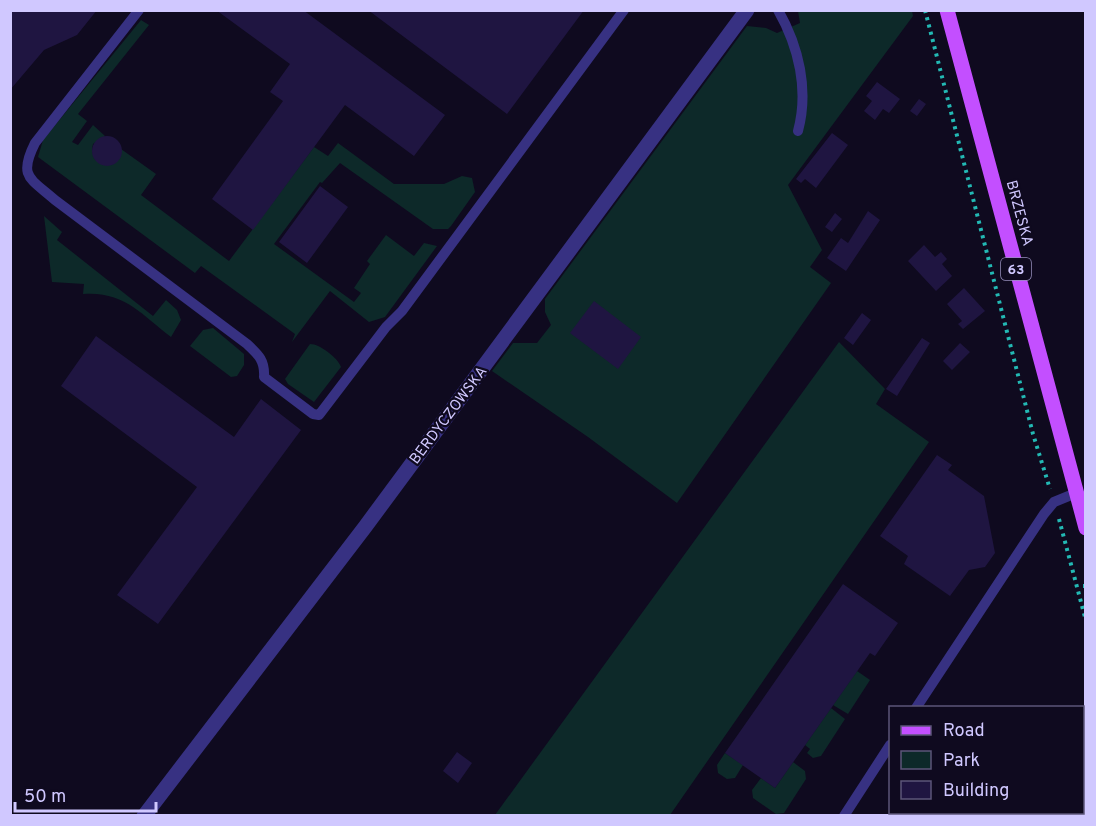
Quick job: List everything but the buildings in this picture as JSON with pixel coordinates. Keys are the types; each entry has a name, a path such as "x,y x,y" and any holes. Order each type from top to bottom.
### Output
{"main road":[{"name":"BRZESKA","path":"947,10 1086,528"}],"street":[{"name":"BERDYCZOWSKA","path":"144,816 365,526 747,10"}],"lane":[{"path":"139,10 35,143 26,162 28,176 56,200 248,344 261,357 265,365 264,377 313,414 319,415 386,327 402,311 624,10"},
{"path":"778,10 788,28 804,84 804,110 798,131"},
{"path":"917,706 1054,502 1076,493"},
{"path":"844,816 889,749"}],"path":[{"path":"925,10 1033,434 1086,621"}],"green space":[{"path":"798,11 912,11 913,16 788,185 822,250 810,267 831,283 677,503 588,437 492,371 513,343 537,343 551,325 545,312 545,299 747,26 766,28 777,33 800,23"},
{"path":"141,20 149,25 78,114 87,121 72,142 78,145 93,125 105,136 93,144 92,152 99,163 110,165 115,162 121,149 156,174 141,195 229,261 314,147 328,156 338,143 394,184 444,184 462,176 472,178 475,192 451,226 448,229 433,229 340,163 322,183 320,182 274,244 354,302 361,293 354,288 370,264 367,261 386,235 414,256 424,243 437,246 385,317 369,322 330,291 292,342 295,334 201,266 195,273 38,157 43,140"},
{"path":"44,216 62,232 57,240 153,316 166,300 177,310 181,320 171,337 141,312 121,300 110,296 83,294 84,284 52,282"},
{"path":"213,328 244,354 244,365 237,376 231,377 190,346 203,330"},
{"path":"839,342 885,389 876,404 929,442 670,815 495,815"},
{"path":"310,344 319,346 328,352 341,367 314,402 288,384 285,379"},
{"path":"857,671 870,680 848,714 833,705"},
{"path":"831,708 845,719 821,756 813,758 807,753 810,749 805,745"},
{"path":"725,753 743,765 735,778 727,779 718,773 717,765"},
{"path":"793,762 805,771 806,779 784,813 776,814 753,798 752,790 761,778 775,788"}]}
